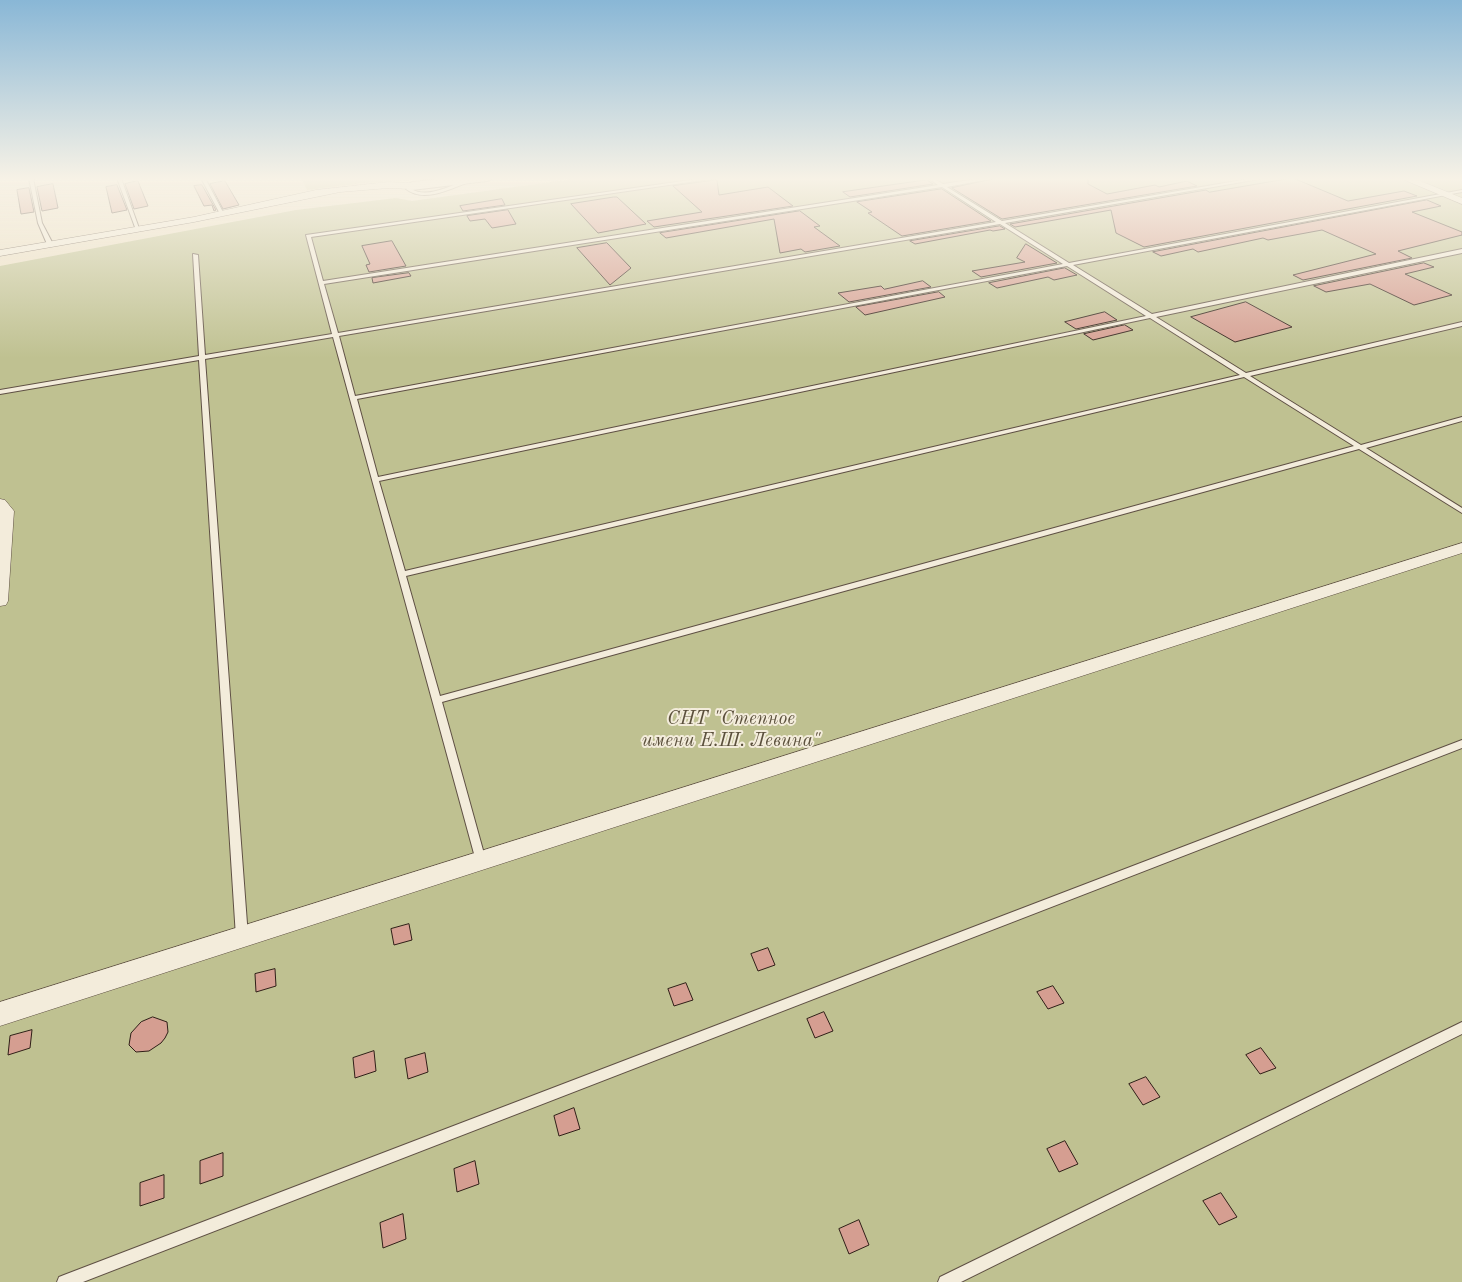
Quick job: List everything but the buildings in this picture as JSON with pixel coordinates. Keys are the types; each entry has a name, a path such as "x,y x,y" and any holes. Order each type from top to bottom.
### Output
{"street":[{"path":"0,252 89,238"},
{"path":"0,503 6,511 0,601"},
{"path":"0,1014 1462,548"}],"lane":[{"path":"47,238 50,244"},
{"path":"309,238 337,334 481,861"},
{"path":"322,282 608,238"},
{"path":"0,392 907,238"},
{"path":"1026,238 1462,511"},
{"path":"354,398 1209,238"},
{"path":"376,479 1462,251"},
{"path":"195,255 242,937"},
{"path":"402,574 1462,324"},
{"path":"437,700 1462,419"},
{"path":"64,1282 1462,744"},
{"path":"945,1282 1462,1028"}],"green space":[{"name":"СНТ \"Степное имени Е.Ш. Левина\"","path":"149,238 1462,238 1462,1282 0,1282 0,266"}]}
